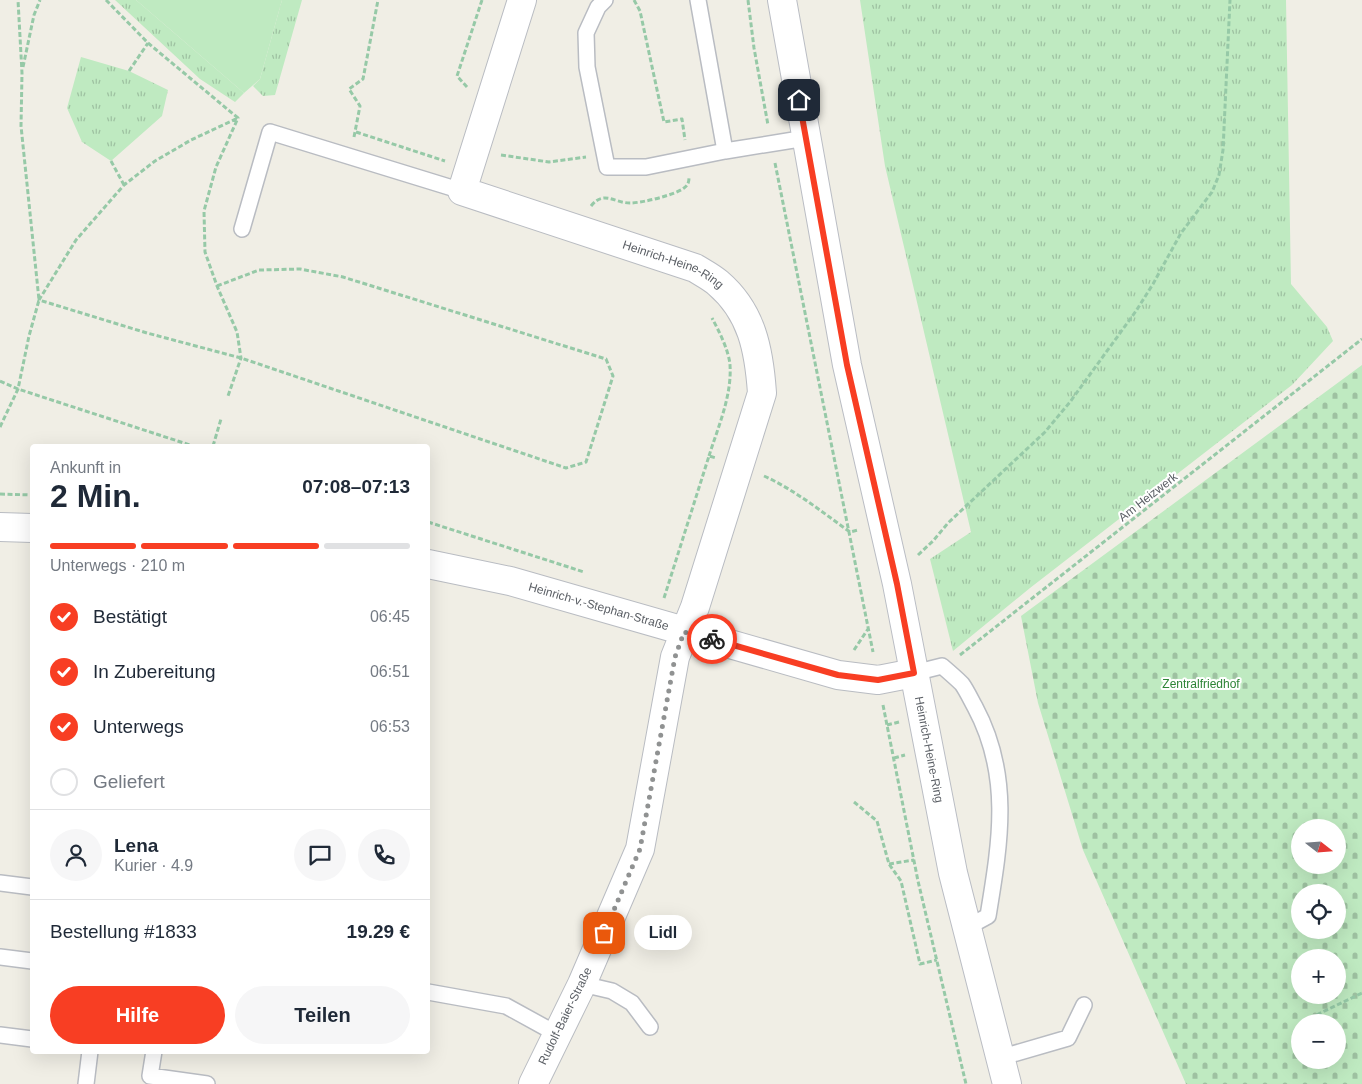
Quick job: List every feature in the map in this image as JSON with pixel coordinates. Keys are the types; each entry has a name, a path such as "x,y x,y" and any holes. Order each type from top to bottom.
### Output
{"street":[{"path":"452,187 473,155 522,0"},
{"name":"Heinrich-Heine-Ring","path":"782,0 847,365 897,584 953,873 1007,1084"},
{"name":"Heinrich-Heine-Ring","path":"452,187 695,268 718,283 738,304 752,331 760,363 762,393 695,607 684,632"},
{"path":"0,527 30,528"},
{"name":"Heinrich-v.-Stephan-Straße","path":"430,564 510,581 838,675 878,680 914,673"},
{"name":"Rudolf-Baier-Straße","path":"533,1084 582,984 640,849 675,657 684,632"}],"lane":[{"path":"605,0 598,7 586,32 587,67 607,167 646,167 725,151 806,138"},
{"path":"698,0 725,151"},
{"path":"242,229 270,132 452,187"},
{"path":"914,673 942,666 963,685 983,722 997,766 1000,812 998,858 988,916 966,928"},
{"path":"0,883 30,887"},
{"path":"0,957 30,961"},
{"path":"582,984 612,991 632,1004 650,1027"},
{"path":"430,992 506,1006 557,1034"},
{"path":"999,1058 1068,1038 1084,1005"},
{"path":"0,1034 30,1038"},
{"path":"86,1084 90,1054"},
{"path":"154,1054 150,1076 207,1084"}],"path":[{"path":"18,0 22,73 21,126 39,300"},
{"path":"22,73 34,15 40,0"},
{"path":"106,0 148,43 238,118"},
{"path":"348,155 356,132 360,106 349,90 363,79 378,0"},
{"path":"468,92 467,87 457,76 482,0"},
{"path":"582,230 591,205 597,199 606,198 630,203 672,194 685,188 689,182 690,174 682,119 664,122 640,11 634,0"},
{"path":"748,0 754,48 772,144 914,860 966,1084"},
{"path":"916,557 933,542 948,523 1045,432 1070,402 1136,312 1181,233 1212,192 1219,175 1223,150 1230,0"},
{"path":"129,71 148,43"},
{"path":"0,427 18,389 39,300 76,240 124,185 155,161 191,140 238,118"},
{"path":"228,396 241,358 237,332 205,252 204,211 216,167 238,118"},
{"path":"356,132 448,162 452,187"},
{"path":"473,155 493,154 549,162 604,155"},
{"path":"111,161 124,185"},
{"path":"39,300 147,333 241,358 566,468 586,462 613,376 606,359 343,277 300,269 260,270 217,286"},
{"path":"709,311 720,332 730,364 728,392 709,456"},
{"name":"Am Heizwerk","path":"942,666 973,645 1362,339"},
{"path":"0,381 18,389 187,444"},
{"path":"214,444 221,419"},
{"path":"0,494 30,495"},
{"path":"852,652 868,628"},
{"path":"854,802 877,821 889,864 901,881 920,964 937,960"},
{"path":"889,864 914,860"},
{"path":"1318,1014 1362,993"}],"green space":[{"path":"115,0 136,0 244,93 235,102 200,79"},
{"path":"136,0 282,0 260,79 244,93"},
{"path":"282,0 302,0 275,95 263,96 253,86 260,79"},
{"path":"860,0 1286,0 1291,284 1327,327 1333,341 1292,385 1030,588 953,651 930,559 971,532 885,166"},
{"path":"81,57 129,71 168,90 162,116 111,161 82,142 67,108"},
{"name":"Zentralfriedhof","path":"1362,365 1362,1084 1186,1084 1083,850 1038,703 1021,616"}],"way so far":[{"path":"604,933 640,849 675,657 684,632 712,639"}],"place":[{"name":"Lidl","path":"604,933"}],"route":[{"path":"712,639 838,675 878,680 914,673 897,584 847,365 799,100"}]}
